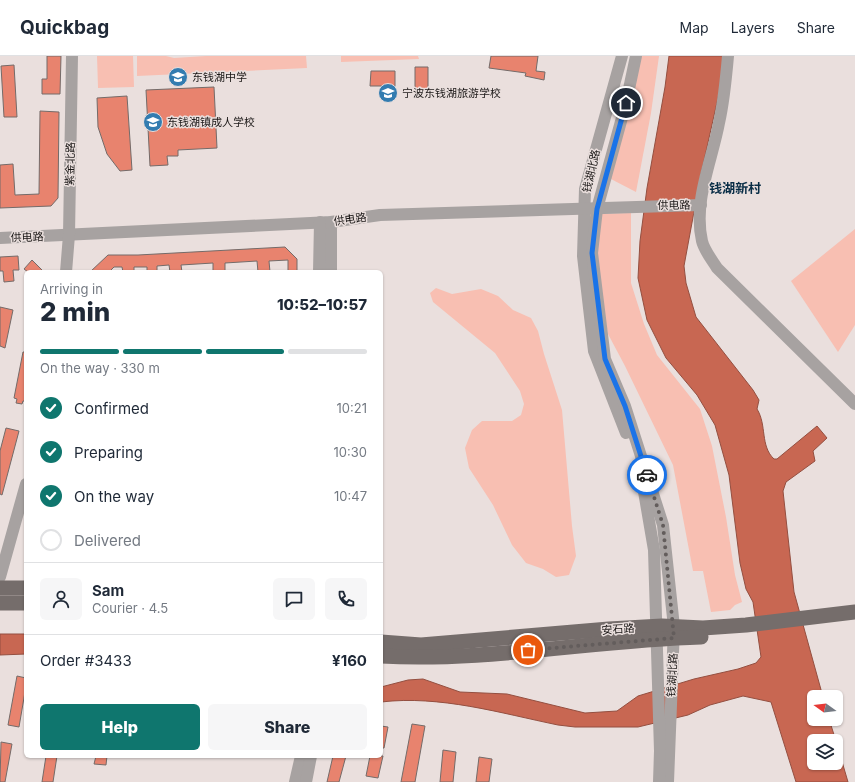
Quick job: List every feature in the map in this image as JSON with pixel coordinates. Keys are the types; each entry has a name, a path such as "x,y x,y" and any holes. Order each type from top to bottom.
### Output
{"main road":[{"path":"0,588 24,588"},
{"path":"0,603 24,603"},
{"name":"安石路","path":"808,623 855,612"},
{"name":"安石路","path":"383,642 421,645 572,632 747,630 808,623 855,622"},
{"name":"安石路","path":"383,656 454,656 657,632"}],"street":[{"name":"紫金北路","path":"66,270 69,235 72,56"},
{"name":"钱湖北路","path":"622,56 585,189 591,210 592,253 605,359 625,406 663,525 674,632 668,782"},
{"name":"钱湖北路","path":"636,56 626,103 591,210 583,256 594,351 641,471 654,550 660,751 659,782"},
{"path":"728,56 719,124 697,205 702,242 717,268 855,404"},
{"name":"供电路","path":"0,238 326,222 380,215 591,210 638,206 697,205"},
{"path":"319,270 326,222"},
{"path":"326,222 331,270"},
{"path":"0,577 24,491"},
{"path":"295,782 301,758"},
{"path":"306,782 311,758"}],"shaded area":[{"path":"97,56 133,56 134,87 98,88"},
{"path":"137,56 166,56 174,58 206,56 306,56 307,68 137,76"},
{"path":"341,56 418,56 419,59 341,62"},
{"path":"639,56 659,56 651,113 636,192 609,178"},
{"path":"669,56 724,56 720,89 701,174 684,266 686,283 696,317 753,390 759,400 757,409 762,422 765,442 774,459 777,459 817,426 827,438 813,451 815,461 786,482 783,491 794,592 821,690 807,690 807,726 831,726 834,734 807,734 807,770 843,770 843,765 848,782 796,782 771,702 743,696 710,705 688,715 638,727 575,727 448,703 403,700 383,702 383,686 408,680 423,679 460,692 507,694 585,713 617,711 638,696 694,679 738,669 756,663 761,657 753,602 746,589 740,563 729,475 715,425 697,395 666,358 647,320 638,278 640,241 647,188"},
{"path":"631,213 631,283 644,324 657,355 700,409 712,446 726,517 735,575 742,602 735,605 730,610 711,612 703,571 693,571 673,465 608,334 587,214"},
{"path":"855,229 855,325 838,352 791,281"},
{"path":"436,288 452,294 481,289 498,296 513,310 531,318 538,331 562,410 576,556 569,575 556,577 543,569 526,563 512,545 493,505 469,468 465,448 472,430 482,421 512,421 521,415 524,404 520,391 495,353 433,302 430,293"},
{"path":"0,634 24,634 24,654 0,655"}],"building":[{"path":"47,56 61,56 60,94 42,94 42,79 47,79"},
{"path":"491,56 538,56 536,71 545,72 544,80 525,76 526,73 489,68"},
{"path":"14,65 17,117 4,117 1,66"},
{"path":"415,67 428,67 428,91 415,90"},
{"path":"371,71 395,71 395,86 370,86"},
{"path":"214,87 217,148 178,150 178,156 167,156 168,165 150,166 146,90"},
{"path":"127,96 132,170 120,171 107,154 98,127 97,98"},
{"path":"40,111 59,112 58,198 51,206 0,208 0,165 13,164 15,195 39,194"},
{"path":"285,247 297,259 297,270 288,270 288,260 269,261 270,270 258,270 257,261 225,263 225,270 213,270 213,263 181,265 182,270 170,270 169,265 157,266 157,270 147,270 147,267 134,267 134,270 123,270 122,267 114,267 111,270 92,270 108,255 138,255"},
{"path":"18,256 19,270 13,270 14,281 4,282 3,271 0,271 0,257"},
{"path":"32,260 42,270 25,270 24,269"},
{"path":"0,307 13,310 5,348 0,346"},
{"path":"24,352 24,401 22,404 16,403 17,399 14,398"},
{"path":"6,428 19,431 2,495 0,494 0,451"},
{"path":"17,676 24,678 24,698 19,727 8,725"},
{"path":"412,724 425,726 415,782 401,782"},
{"path":"383,726 388,727 383,748"},
{"path":"1,742 12,744 5,782 0,782"},
{"path":"443,750 456,752 453,782 440,782"},
{"path":"479,757 492,759 489,782 476,782"},
{"path":"46,758 57,758 53,782 42,782"},
{"path":"96,758 107,758 106,765 94,764"},
{"path":"333,758 345,758 339,782 327,782"},
{"path":"370,758 383,758 378,778 366,776"}],"way so far":[{"path":"528,650 674,638 663,525 647,475"}],"place":[{"name":"东钱湖中学","path":"178,77"},
{"name":"宁波东钱湖旅游学校","path":"388,93"},
{"name":"东钱湖镇成人学校","path":"153,122"}],"district":[{"name":"钱湖新村","path":"735,188"}],"route":[{"path":"626,103 597,209 592,253 605,359 625,406 647,475"}]}
